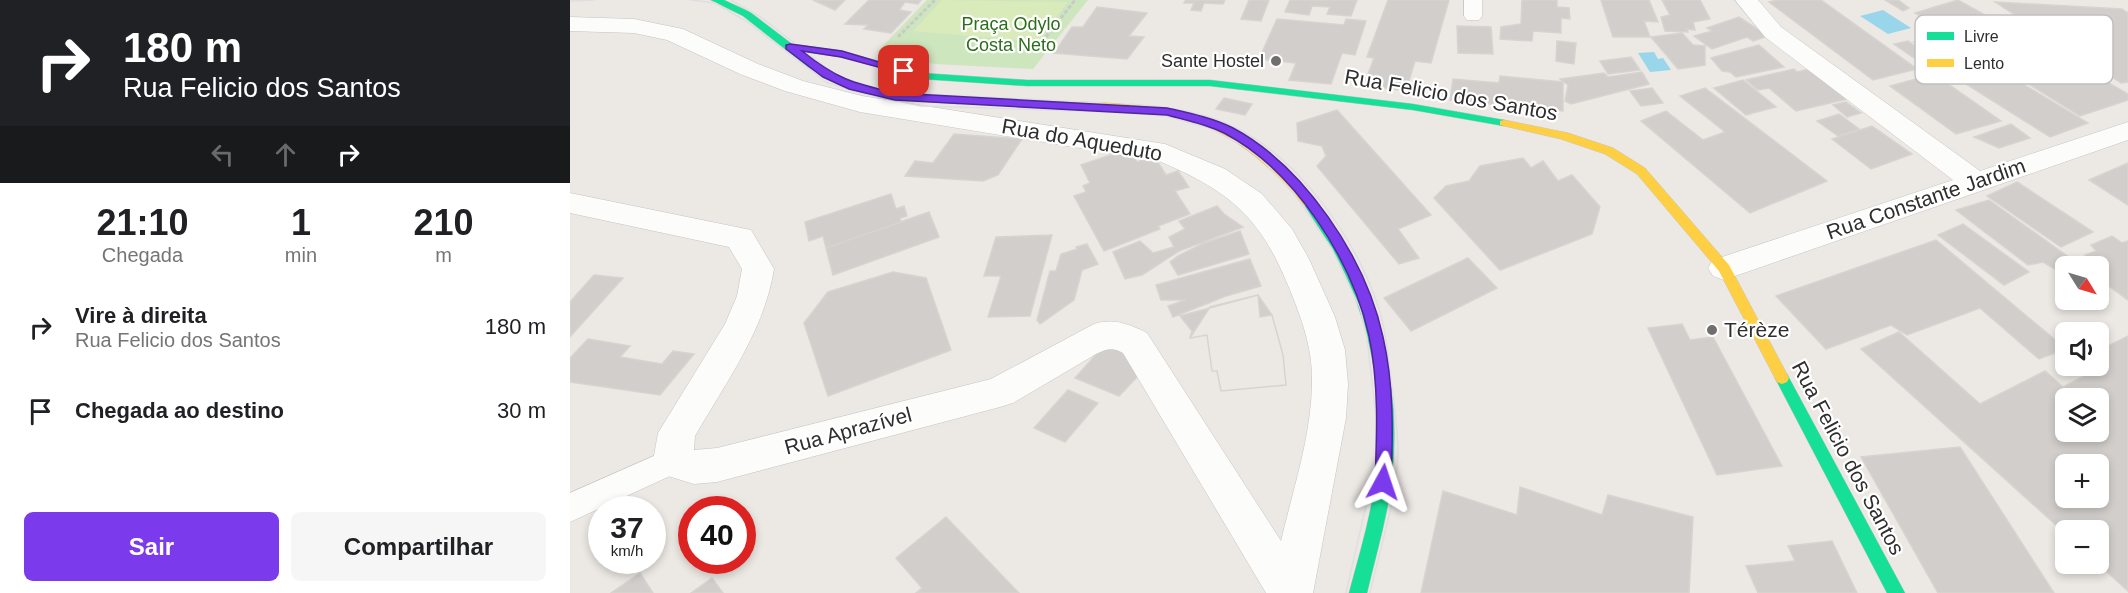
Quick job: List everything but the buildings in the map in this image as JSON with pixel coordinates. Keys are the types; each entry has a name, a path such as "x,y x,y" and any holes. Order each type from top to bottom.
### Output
{"street":[{"path":"716,0 740,10 826,75 853,87 895,96 974,102"},
{"path":"1746,0 1773,32 1975,182"},
{"name":"Rua do Aqueduto","path":"570,24 634,26 674,34 749,69 794,86 860,104 1165,153 1208,171 1258,206 1284,239 1296,263 1323,331 1330,373 1327,428 1291,593"},
{"name":"Rua Felicio dos Santos","path":"790,47 842,54 922,76 1027,83 1210,83 1401,106 1524,126 1609,151 1641,171 1724,268 1896,593"},
{"path":"1020,104 1152,110 1183,115 1213,124 1239,136 1270,158 1322,218 1340,246 1368,306 1377,338 1386,417 1386,460 1379,504 1358,593"},
{"name":"Rua Constante Jardim","path":"1724,268 2128,131"},
{"path":"570,203 740,238 758,268 753,296 740,328 677,433 672,461"},
{"name":"Rua Aprazível","path":"672,461 694,467 717,465 857,427 1000,392 1084,344 1106,334 1122,336 1135,343 1291,593"}],"lane":[{"path":"570,508 672,461"}],"path":[{"path":"894,41 935,0"},
{"path":"1033,54 1075,0"}],"green space":[{"name":"Praça Odylo Costa Neto","path":"927,0 1088,0 1033,69 935,64 877,52"},
{"path":"942,0 1068,2 1037,42 913,31"}],"water":[{"path":"1883,10 1911,28 1888,34 1860,16"},
{"path":"1654,52 1658,59 1663,58 1671,70 1650,72 1638,53"}],"tram line":[{"path":"570,1 594,0"},
{"path":"691,0 715,3 749,23 826,82 860,93 921,106 1114,112 1166,116 1209,128 1242,145 1263,161 1293,192 1332,249 1360,308 1367,338 1376,417 1376,462 1346,593"},
{"path":"731,0 762,18 837,76 887,92 1103,103"},
{"path":"1130,104 1169,108 1207,117 1232,126 1280,157 1301,178 1340,228 1368,280 1378,306 1387,346 1398,446 1397,472 1391,507 1370,593"}],"traffic: fast":[{"path":"716,0 746,14 811,65 840,82 890,96 959,101"},
{"path":"790,47 842,54 922,76 1027,83 1210,83 1413,107 1504,123"},
{"path":"1309,203 1330,233 1362,298 1374,332 1382,368 1387,440 1384,477 1376,521 1358,593"},
{"path":"1782,378 1896,593"}],"traffic: slow":[{"path":"1040,104 1156,110 1189,117 1220,128 1251,145 1280,170 1309,203"},
{"path":"1504,123 1564,136 1609,151 1641,171 1724,268 1782,378"}],"place":[{"name":"Sante Hostel","path":"1276,61"},
{"name":"Térèze","path":"1712,330"}],"route":[{"path":"904,71 842,54 790,47 826,75 853,87 895,96 1114,107 1167,112 1200,119 1228,130 1270,158 1322,218 1355,274 1368,306 1377,338 1386,417 1386,460 1383,482"}]}
